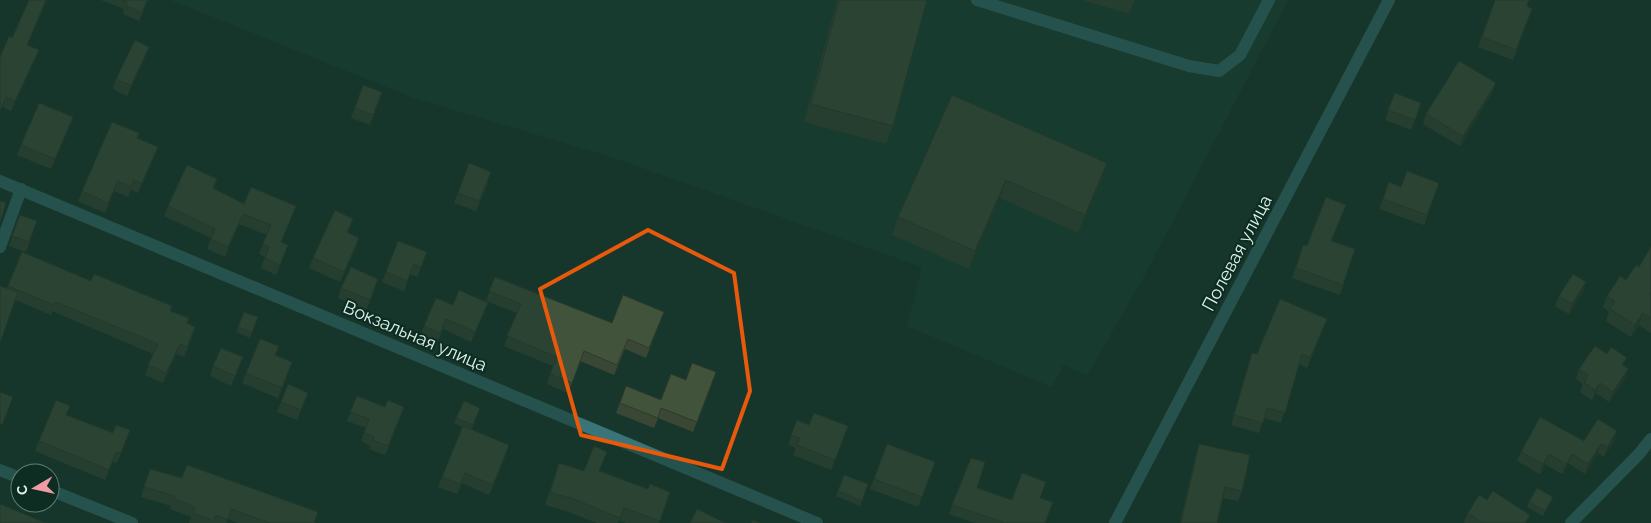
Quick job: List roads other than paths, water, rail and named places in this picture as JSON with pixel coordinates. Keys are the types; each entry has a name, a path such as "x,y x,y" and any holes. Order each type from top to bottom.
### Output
{"street":[{"path":"977,0 1189,66 1219,71 1240,55 1269,0"},
{"name":"Полевая улица","path":"1115,523 1389,0"},
{"name":"Вокзальная улица","path":"0,181 817,523"},
{"path":"0,246 21,189"},
{"path":"1571,523 1639,454 1651,439"},
{"path":"60,494 132,523"}]}
